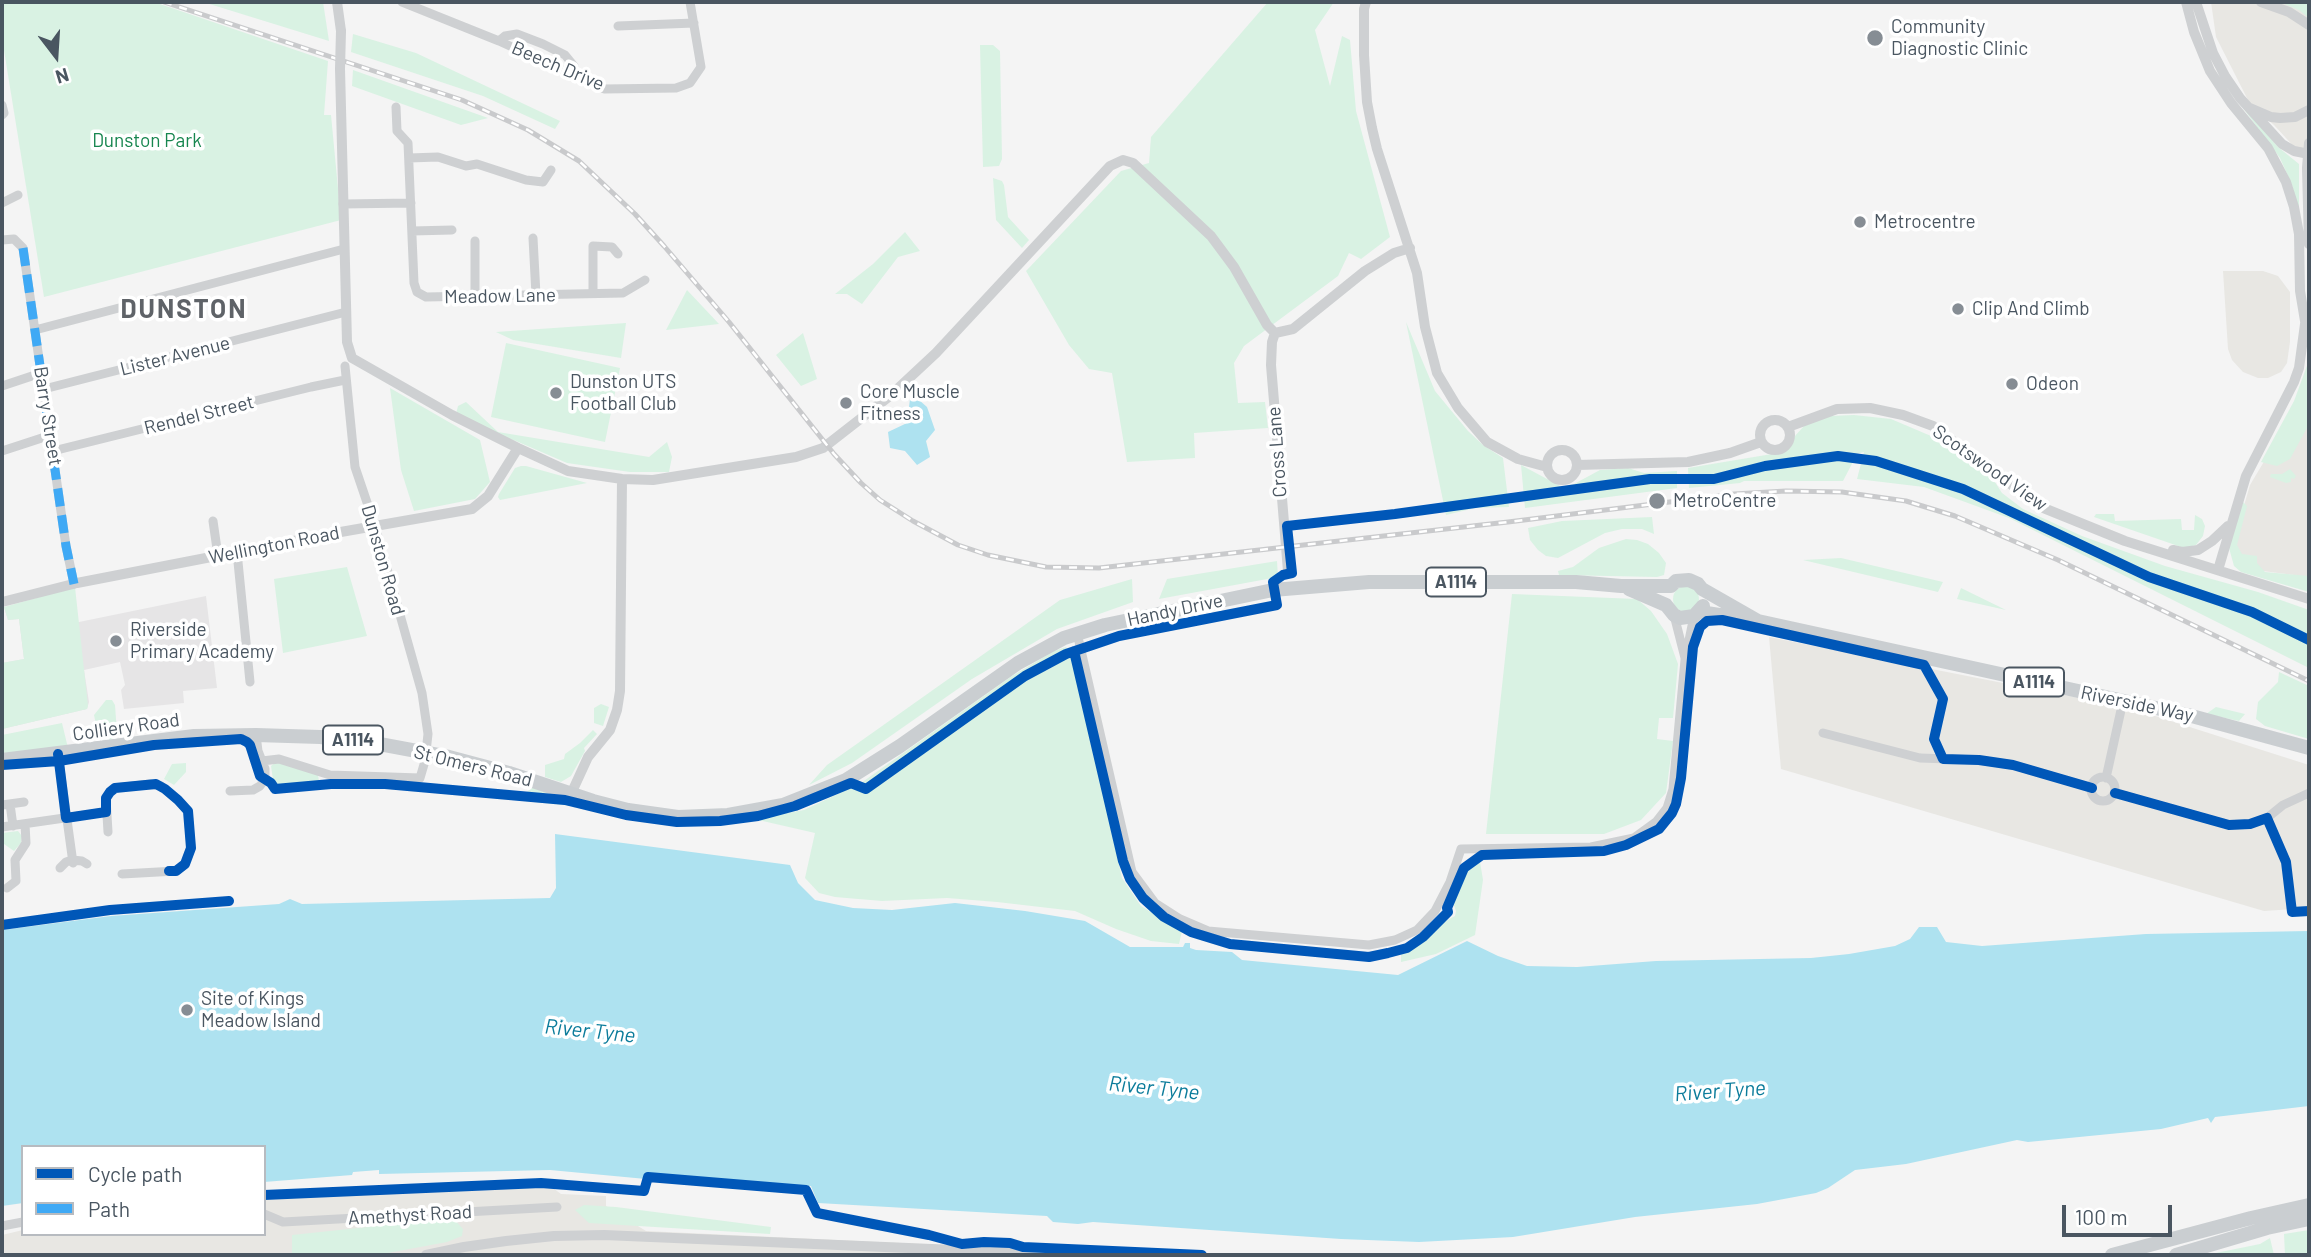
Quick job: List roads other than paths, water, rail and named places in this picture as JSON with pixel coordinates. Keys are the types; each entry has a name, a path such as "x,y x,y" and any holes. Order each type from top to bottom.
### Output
{"main road":[{"path":"1682,579 1698,584 1705,598 1697,614 1686,618 1670,610 1667,591 1671,586 1682,579"},
{"name":"Handy Drive","path":"571,794 628,810 678,817 728,815 790,802 831,787 860,772 1018,663 1050,645 1077,633 1182,608 1302,586 1369,582 1576,582 1621,586"},
{"name":"A1114","path":"1621,586 1671,586"},
{"name":"A1114","path":"1621,586 1670,610"},
{"name":"A1114","path":"1702,589 1758,621"},
{"name":"A1114","path":"1697,614 1758,621"},
{"name":"Riverside Way","path":"1758,621 2200,718 2309,748"},
{"name":"St Omers Road","path":"256,734 354,740 426,752 509,773 571,794"},
{"name":"Colliery Road","path":"2,760 150,740 256,734"},
{"path":"2112,1255 2309,1205"},
{"path":"2176,1255 2267,1228 2309,1219"}],"street":[{"path":"337,2 341,31 347,342 352,358 452,415 568,471 653,480 796,457 823,448 891,395 936,353 1110,166 1123,160 1133,163 1211,236 1234,267 1267,325 1275,332 1293,329 1365,271 1394,253 1409,248"},
{"name":"Beech Drive","path":"402,2 428,7 604,89 676,88 690,83 701,67 690,2"},
{"path":"1366,2 1364,55 1367,102 1372,128 1417,273 1425,327 1437,373 1458,408 1488,442 1518,459 1547,467 1553,477 1566,480 1575,473 1577,465 1572,453 1562,450 1551,454 1547,467"},
{"path":"2186,2 2207,64 2239,102 2282,144 2294,151 2309,150 2307,220 2300,291 2305,321"},
{"path":"2196,2 2213,53 2283,175 2305,246"},
{"path":"2262,2 2309,25"},
{"path":"2292,15 2309,32"},
{"path":"618,26 694,23"},
{"path":"499,41 505,36 517,34 543,44 565,55 574,66 577,76"},
{"path":"2239,102 2271,117 2295,117 2309,110"},
{"path":"2,105 2,115"},
{"name":"Meadow Lane","path":"396,107 397,131 408,143 414,283 417,292 426,297 623,293 645,280"},
{"path":"409,159 438,157 466,166 477,164 526,180 542,182 551,170"},
{"path":"2,203 18,195"},
{"path":"343,204 411,203"},
{"path":"412,231 452,230"},
{"path":"533,238 536,295"},
{"name":"Barry Street","path":"2,240 14,239 23,248 66,546 74,584"},
{"path":"475,241 475,296"},
{"path":"593,293 593,246 612,247 618,254"},
{"path":"35,330 344,249"},
{"path":"2218,570 2246,476 2294,382 2300,363 2309,303"},
{"name":"Lister Avenue","path":"44,390 346,312"},
{"name":"Cross Lane","path":"1275,332 1271,365 1288,571"},
{"name":"Dunston Road","path":"345,366 355,467 375,526 422,693 428,734 426,752"},
{"path":"2,386 41,373"},
{"name":"Rendel Street","path":"53,451 345,380"},
{"name":"Scotswood View","path":"1788,427 1837,409 1870,408 1903,415 1933,426 2041,507 2125,541 2309,599"},
{"path":"1779,420 1788,427 1789,439 1785,446 1774,450 1761,442 1760,433 1766,423 1779,420"},
{"path":"2,451 51,435"},
{"path":"1577,465 1688,462 1730,453 1761,442"},
{"name":"Wellington Road","path":"2,602 74,584 471,509 485,501 518,449"},
{"path":"571,794 588,757 610,730 617,710 620,691 622,478"},
{"path":"213,521 218,556"},
{"path":"2125,541 2192,552 2213,541 2230,524"},
{"path":"237,552 250,682"},
{"path":"1670,610 1685,660"},
{"path":"1077,633 1132,872 1155,903 1180,919 1208,931 1368,945 1395,940 1417,930 1436,911 1450,883 1461,849 1591,847 1634,838 1656,822 1667,807 1673,789 1685,660 1697,614"},
{"path":"2106,778 2123,701"},
{"path":"1823,733 1920,758 1979,760 2013,765 2092,788"},
{"path":"230,791 253,790 262,784 265,776 256,734"},
{"path":"262,761 279,759 330,775 420,778 426,752"},
{"path":"58,754 72,862"},
{"path":"2106,778 2115,785 2115,793 2107,800 2099,800 2093,795 2092,788 2099,779 2106,778"},
{"path":"108,832 106,798 112,789 150,784 165,789 188,811 191,848 185,864 176,870 126,874 129,862"},
{"path":"2115,793 2230,825 2250,824 2267,818 2283,805 2309,793"},
{"path":"13,826 6,804 24,802"},
{"path":"2,827 106,813"},
{"path":"16,881 15,860 26,843 25,824"},
{"path":"60,868 64,864 82,860 87,864"},
{"path":"16,881 26,886"},
{"path":"7,888 16,881"},
{"name":"Amethyst Road","path":"266,1215 284,1222 557,1207"},
{"path":"2,1226 21,1222"},
{"path":"426,1255 496,1242 554,1236 604,1235 1072,1255"}],"water":[{"path":"910,399 919,400 927,407 935,430 926,441 930,457 917,465 905,451 890,448 888,432 907,423"},
{"name":"River Tyne","path":"555,834 790,865 798,883 815,900 853,908 892,910 955,903 1025,911 1085,921 1130,947 1183,947 1185,943 1190,943 1190,948 1196,950 1232,952 1242,960 1398,975 1467,941 1527,966 1577,967 1656,961 1811,958 1849,954 1895,946 1910,939 1919,927 1937,927 1946,942 1982,946 2146,934 2309,931 2309,1106 2215,1117 2211,1123 2208,1118 2161,1129 2028,1142 2017,1140 1906,1164 1855,1170 1816,1193 1757,1204 1635,1217 1513,1237 1419,1242 1093,1222 1078,1224 1053,1222 1047,1216 818,1203 811,1186 647,1174 646,1179 550,1170 379,1174 379,1170 353,1172 352,1175 266,1182 266,1145 21,1145 21,1203 2,1206 2,930 111,916 279,904 290,899 302,904 550,898 556,888"}],"railway":[{"path":"164,2 462,100 528,130 579,161 635,214 664,246 729,322 834,454 861,483 880,500 913,521 958,545 988,555 1046,567 1099,568 1734,494 1842,492 1906,501 1955,516 2058,560 2309,681"}],"place":[{"name":"Community Diagnostic Clinic","path":"1875,38"},
{"name":"Metrocentre","path":"1860,222"},
{"name":"Clip And Climb","path":"1958,309"},
{"name":"Odeon","path":"2012,384"},
{"name":"Dunston UTS Football Club","path":"556,393"},
{"name":"Core Muscle Fitness","path":"846,403"},
{"name":"MetroCentre","path":"1657,501"},
{"name":"Riverside Primary Academy","path":"116,641"},
{"name":"Site of Kings Meadow Island","path":"187,1010"}],"district":[{"name":"DUNSTON","path":"184,309"}],"park label":[{"name":"Dunston Park","path":"147,141"}]}
